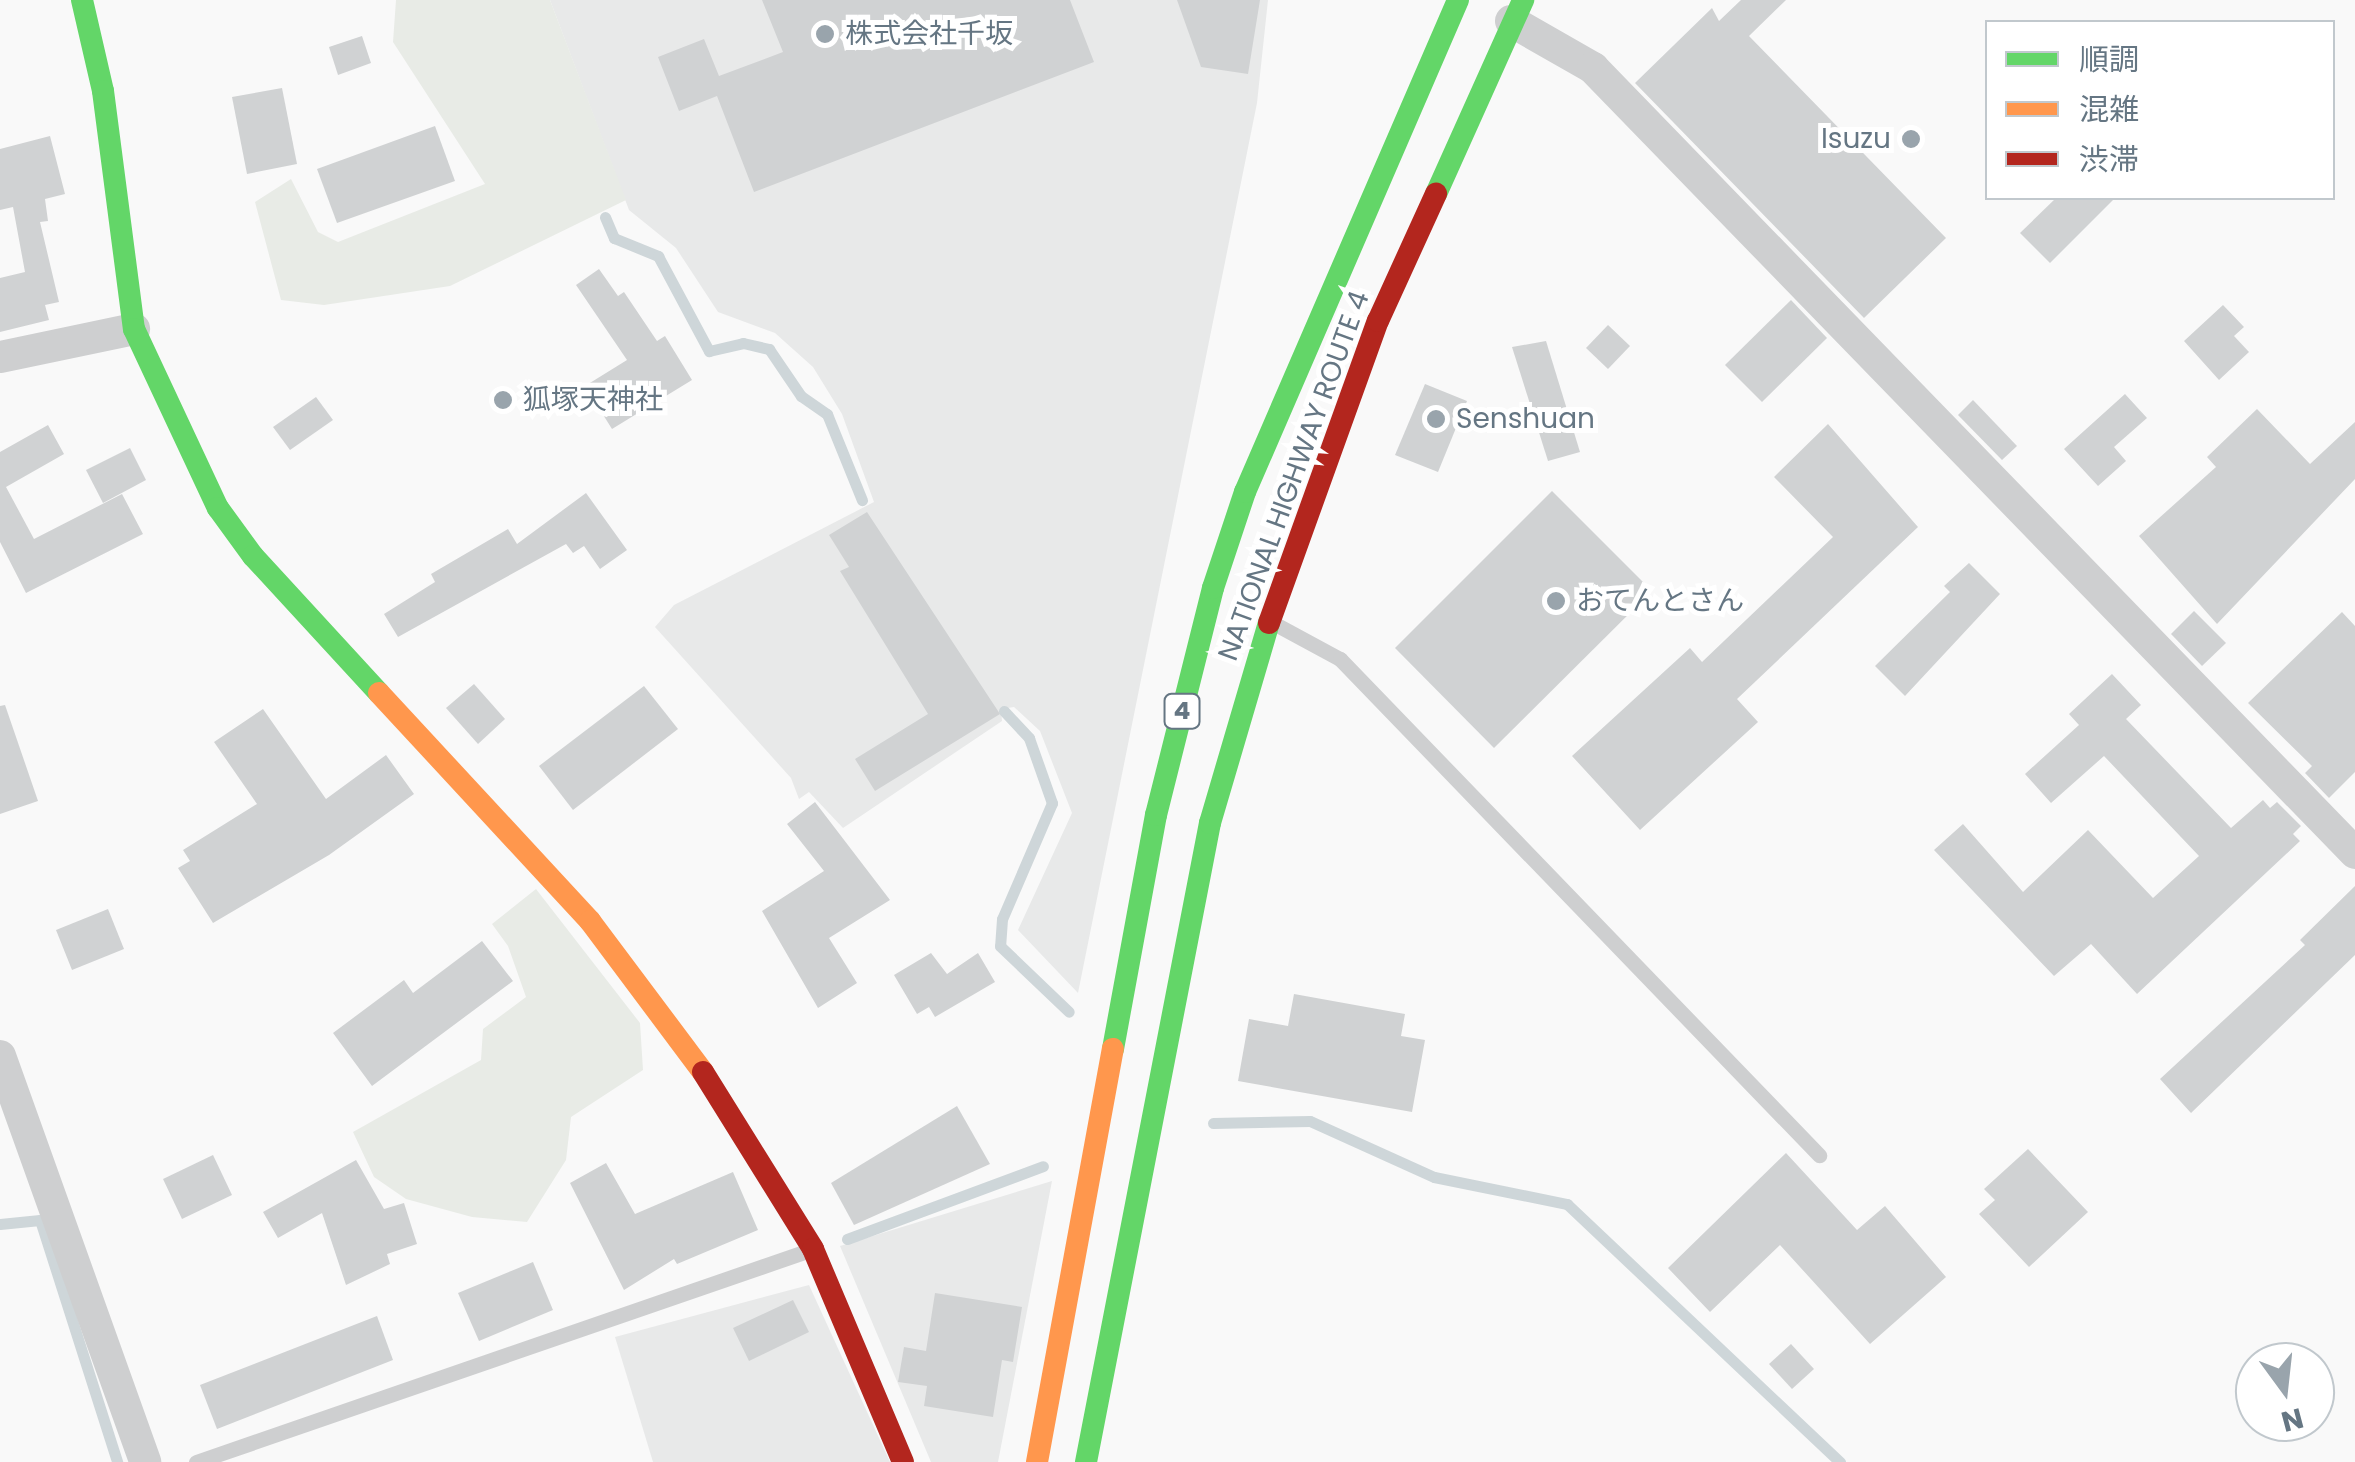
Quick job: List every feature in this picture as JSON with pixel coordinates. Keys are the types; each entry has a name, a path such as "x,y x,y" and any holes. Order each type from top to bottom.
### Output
{"main road":[{"path":"82,0 103,91 134,330 181,440 253,556 590,921 684,1041 813,1248 903,1462"},
{"name":"NATIONAL HIGHWAY ROUTE 4","path":"1037,1462 1153,833 1213,588 1245,492 1458,0"},
{"name":"NATIONAL HIGHWAY ROUTE 4","path":"1086,1462 1210,824 1270,621 1378,321 1517,11"}],"street":[{"path":"1517,11 1593,68 2355,854"},
{"path":"0,356 134,330"},
{"path":"0,1056 145,1462"}],"lane":[{"path":"1270,621 1340,659 1819,1155"},
{"path":"196,1462 813,1248"}],"shaded area":[{"path":"396,0 550,0 626,200 450,286 324,305 281,300 255,202 291,179 318,232 338,242 485,184 393,42"},
{"path":"550,0 1268,0 1257,103 1078,993 1018,930 1072,813 1040,731 1014,707 1001,709 1002,721 843,828 809,792 799,799 791,778 655,627 674,605 874,502 842,414 813,367 775,333 718,312 676,248 629,210"},
{"path":"536,889 640,1023 643,1070 571,1117 566,1160 527,1222 472,1217 406,1199 374,1177 353,1132 481,1060 483,1029 526,997 508,946 492,924"},
{"path":"1052,1181 998,1462 931,1462 840,1246"},
{"path":"809,1285 890,1462 653,1462 615,1337"}],"building":[{"path":"762,0 1070,0 1094,62 754,192 717,96 679,111 658,57 704,39 719,76 783,52"},
{"path":"1177,0 1260,0 1248,74 1201,67"},
{"path":"1741,0 1786,0 1749,36 1946,238 1864,318 1635,83 1712,8 1719,21"},
{"path":"362,36 371,63 338,75 329,47"},
{"path":"282,88 297,164 247,174 232,97"},
{"path":"435,126 455,181 337,223 317,169"},
{"path":"50,136 65,194 45,199 48,221 40,222 59,302 45,305 49,320 0,332 0,278 25,272 13,207 0,210 0,149"},
{"path":"2054,200 2113,200 2050,263 2020,233"},
{"path":"599,269 618,296 624,292 657,341 665,336 692,380 612,429 585,386 627,360 576,285"},
{"path":"1791,300 1827,338 1762,402 1725,365"},
{"path":"2223,305 2244,327 2234,336 2249,352 2219,380 2184,341"},
{"path":"1608,325 1630,346 1608,369 1586,348"},
{"path":"1546,341 1580,452 1548,461 1512,347"},
{"path":"1425,384 1467,401 1438,472 1395,455"},
{"path":"2125,394 2147,418 2114,447 2126,461 2098,486 2064,449"},
{"path":"316,397 333,420 290,450 273,427"},
{"path":"1973,400 2017,446 2002,460 1958,415"},
{"path":"2257,409 2310,464 2355,422 2355,479 2217,624 2139,536 2216,467 2207,457"},
{"path":"1828,424 1918,527 1737,699 1758,722 1640,830 1572,756 1690,648 1702,662 1833,537 1774,477"},
{"path":"48,425 64,454 6,487 34,539 122,494 143,534 26,593 0,542 0,452"},
{"path":"130,448 146,480 103,503 86,470"},
{"path":"1552,491 1652,591 1494,748 1395,648"},
{"path":"586,493 627,550 600,569 584,546 573,553 566,544 398,637 384,614 435,582 431,574 508,529 517,544"},
{"path":"867,512 1000,714 875,791 855,759 928,714 840,571 849,567 829,535"},
{"path":"1969,563 2000,594 1905,696 1875,666 1950,592 1944,586"},
{"path":"2194,611 2226,643 2202,666 2171,634"},
{"path":"2342,612 2355,626 2355,772 2329,798 2305,773 2312,766 2248,703"},
{"path":"2112,674 2141,705 2126,719 2231,828 2263,800 2270,808 2277,802 2301,826 2293,834 2300,841 2137,994 2091,944 2054,976 1934,850 1963,824 2023,892 2088,830 2153,898 2199,856 2104,756 2051,803 2025,774 2079,725 2069,714"},
{"path":"474,684 505,719 478,744 446,708"},
{"path":"644,686 678,729 573,810 539,766"},
{"path":"5,705 38,801 0,814 0,706"},
{"path":"263,709 326,799 386,755 414,794 329,855 213,923 178,868 190,861 183,850 257,804 214,742"},
{"path":"815,802 890,900 829,938 857,983 818,1008 762,911 824,871 787,824"},
{"path":"2355,886 2355,955 2191,1113 2160,1079 2305,945 2300,940"},
{"path":"108,909 124,949 72,970 56,930"},
{"path":"482,941 513,981 372,1086 333,1033 404,980 413,993"},
{"path":"931,953 947,974 978,953 995,982 935,1017 929,1007 917,1014 894,975"},
{"path":"1294,994 1405,1014 1401,1036 1425,1040 1412,1112 1238,1081 1249,1019 1288,1026"},
{"path":"957,1106 990,1164 854,1225 831,1183"},
{"path":"2028,1149 2088,1212 2029,1267 1979,1214 1995,1200 1984,1189"},
{"path":"1786,1153 1857,1230 1885,1206 1946,1277 1870,1344 1780,1245 1710,1312 1668,1268"},
{"path":"213,1155 232,1195 182,1219 163,1179"},
{"path":"356,1160 384,1209 404,1203 417,1244 387,1254 390,1264 346,1285 322,1213 278,1238 263,1212"},
{"path":"606,1163 635,1214 733,1172 758,1230 677,1264 674,1259 624,1290 570,1183"},
{"path":"533,1262 553,1310 479,1341 458,1293"},
{"path":"935,1293 1022,1307 1013,1362 1002,1360 993,1417 924,1406 927,1386 898,1382 904,1347 926,1351"},
{"path":"793,1300 809,1332 749,1361 733,1328"},
{"path":"377,1316 393,1360 217,1429 200,1385"},
{"path":"1791,1344 1814,1369 1792,1389 1769,1364"}],"waterway":[{"path":"605,217 614,238 658,256 709,351 743,343 769,349 801,396 827,414 862,500"},
{"path":"1004,711 1029,738 1052,803 1002,919 1000,946 1069,1012"},
{"path":"1213,1123 1310,1121 1434,1177 1567,1204 1840,1462"},
{"path":"847,1239 1043,1166"},
{"path":"0,1224 40,1220 117,1462"}],"traffic: fast":[{"path":"82,0 103,91 134,329 218,508 253,556 379,693"},
{"path":"1113,1049 1156,815 1213,588 1245,492 1458,0"},
{"path":"1436,194 1523,0"},
{"path":"1086,1462 1210,823 1269,623"}],"traffic: slow":[{"path":"379,693 590,921 703,1072"},
{"path":"1037,1462 1113,1049"}],"traffic: jam":[{"path":"1269,623 1378,321 1436,194"},
{"path":"703,1072 813,1249 903,1462"}],"place":[{"name":"株式会社千坂","path":"825,34"},
{"name":"Isuzu","path":"1911,139"},
{"name":"狐塚天神社","path":"503,400"},
{"name":"Senshuan","path":"1436,419"},
{"name":"おてんとさん","path":"1556,601"}]}
